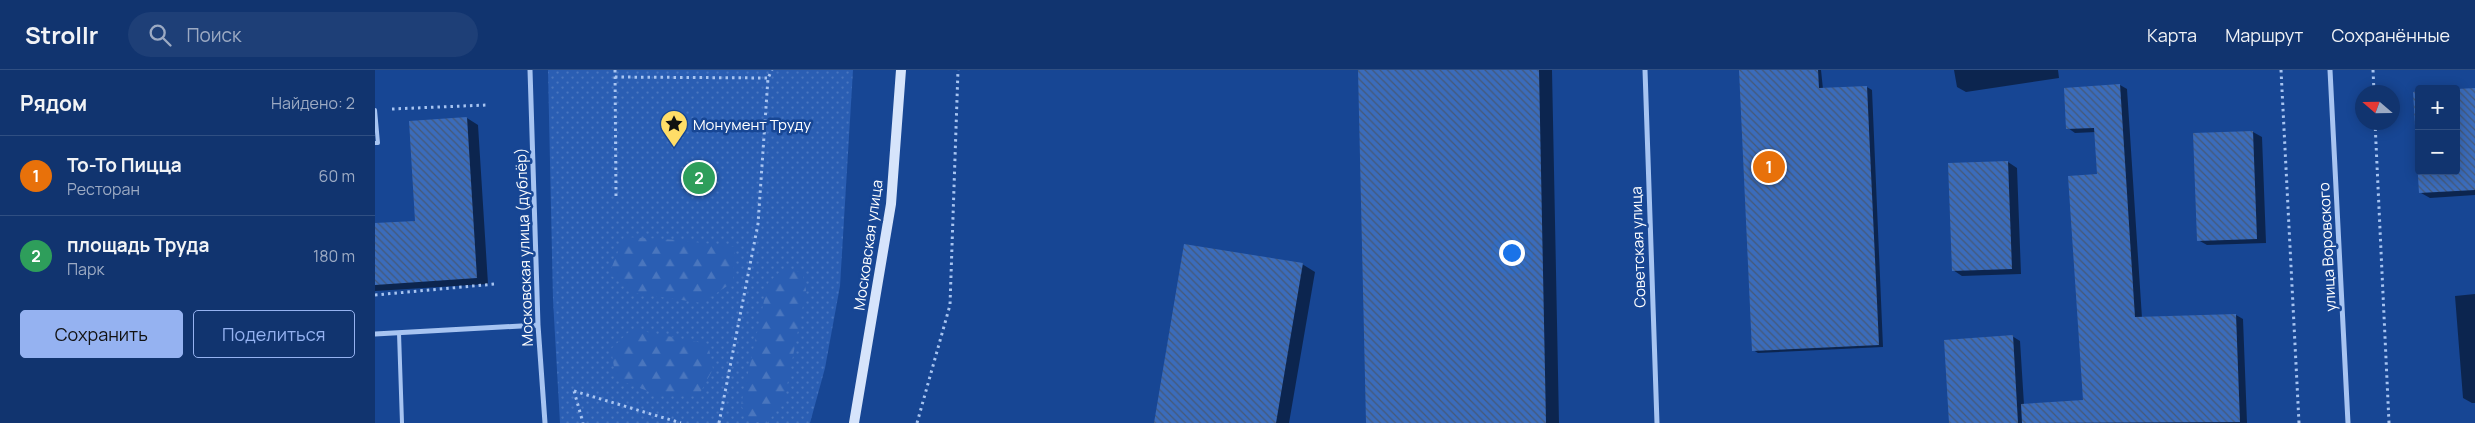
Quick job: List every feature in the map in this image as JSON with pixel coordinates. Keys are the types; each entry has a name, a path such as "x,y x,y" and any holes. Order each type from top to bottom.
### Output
{"main road":[{"name":"Московская улица","path":"854,423 891,204 901,70"}],"street":[{"name":"Московская улица (дублёр)","path":"530,70 538,325 545,423"},
{"name":"Советская улица","path":"1645,70 1657,423"},
{"name":"улица Воровского","path":"2330,70 2348,423"},
{"path":"375,334 538,325"}],"lane":[{"path":"375,110 377,143 375,143"},
{"path":"399,333 402,423"}],"path":[{"path":"615,70 616,197"},
{"path":"719,423 758,224 771,70"},
{"path":"917,423 950,305 958,70"},
{"path":"2281,70 2299,423"},
{"path":"2373,70 2374,85"},
{"path":"615,77 769,78"},
{"path":"375,110 486,105"},
{"path":"2375,130 2389,423"},
{"path":"375,295 495,284"},
{"path":"583,423 574,392 681,423"}],"green space":[{"path":"548,70 853,70 840,286 825,368 810,423 560,423 553,300"},
{"path":"624,237 678,240 735,247 733,282 702,303 634,293 609,274"},
{"path":"783,269 802,272 806,290 784,401 767,423 749,421 741,405 768,283"},
{"path":"632,329 708,344 713,369 699,395 661,396 616,379 611,349"}],"building":[{"path":"1358,70 1539,70 1546,423 1366,423"},
{"path":"1739,70 1818,70 1819,88 1867,86 1879,345 1752,351"},
{"path":"2120,84 2135,317 2236,314 2240,422 2022,423 2021,404 2083,400 2068,176 2097,174 2094,128 2066,129 2064,88"},
{"path":"2475,88 2475,190 2419,193 2418,175 2460,175 2460,89"},
{"path":"2413,92 2415,92 2415,126"},
{"path":"467,117 477,278 375,285 375,223 415,221 409,121"},
{"path":"2253,131 2257,239 2197,241 2193,133"},
{"path":"2008,161 2012,269 1952,271 1948,163"},
{"path":"1184,244 1303,263 1276,423 1154,423"},
{"path":"2013,335 2018,423 1949,423 1944,340"}],"place":[{"name":"Монумент Труду","path":"674,148"},
{"name":"То-То Пицца","path":"1769,167"},
{"name":"площадь Труда","path":"699,178"}]}
